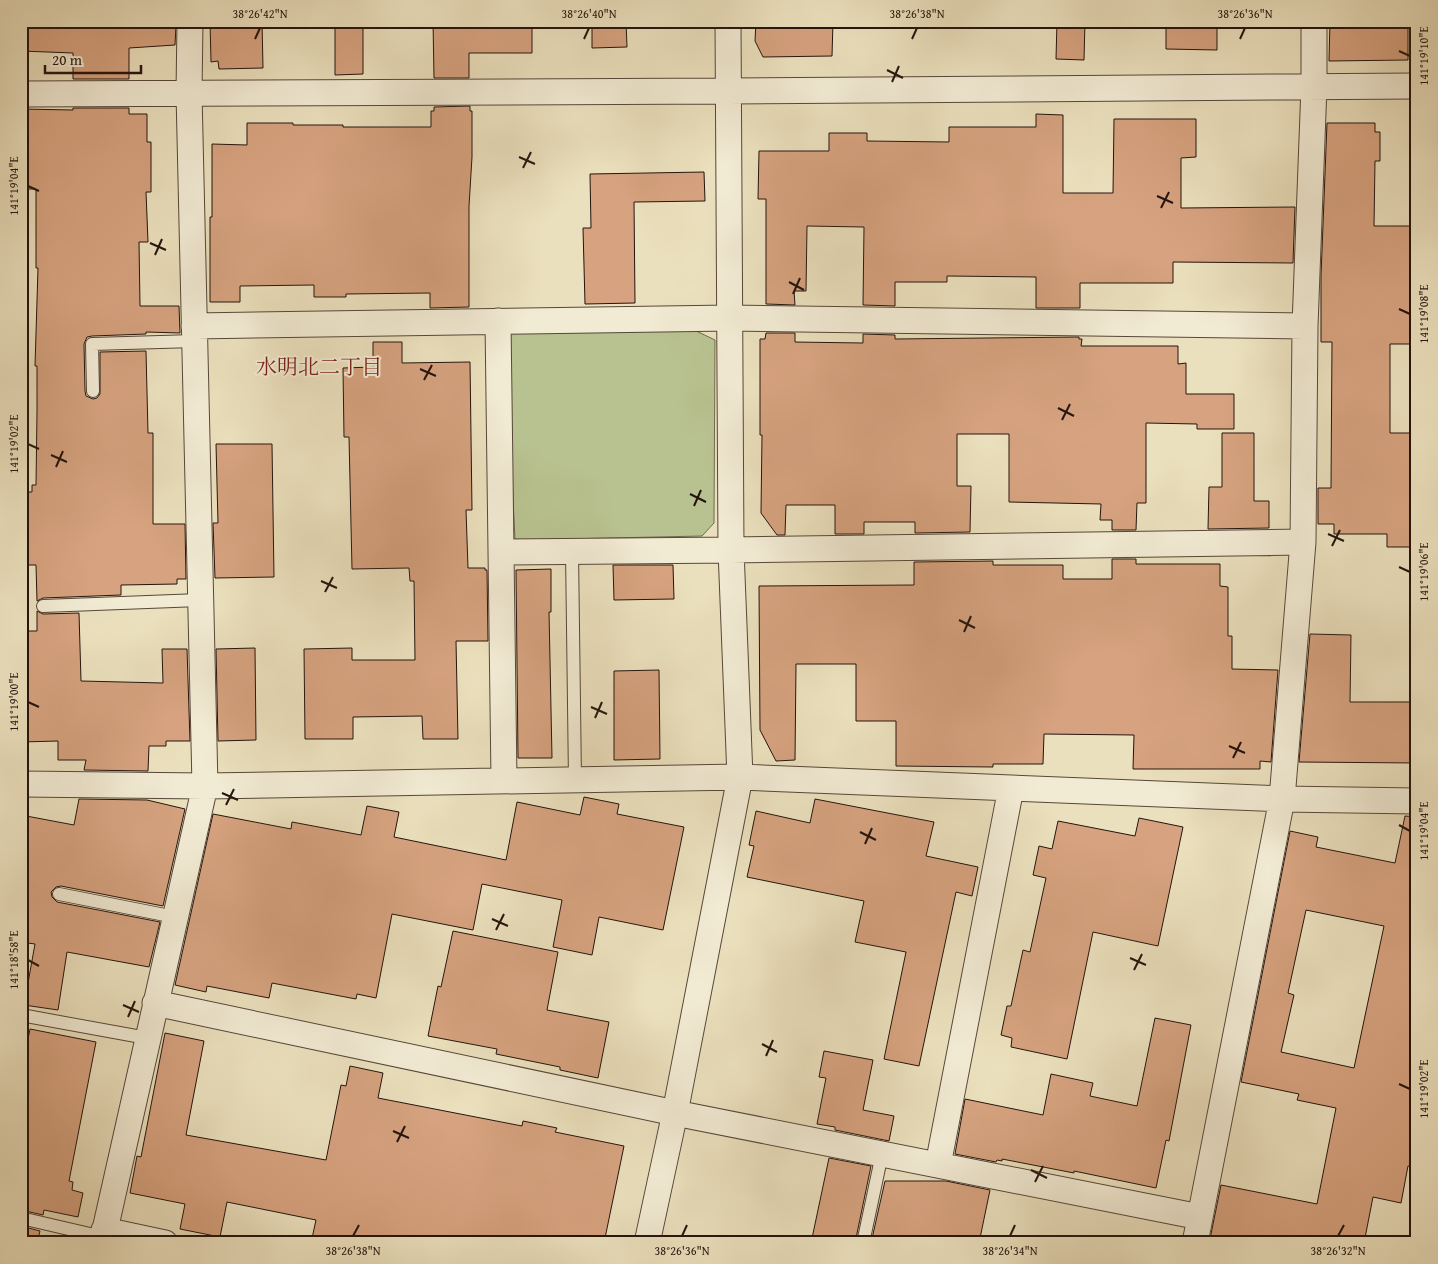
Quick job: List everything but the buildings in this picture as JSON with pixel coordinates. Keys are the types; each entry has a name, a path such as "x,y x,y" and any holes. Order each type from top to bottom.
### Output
{"street":[{"path":"165,1243 103,1237 205,786 189,93 190,21"},
{"path":"647,1243 675,1113 740,777 731,550 728,21"},
{"path":"1195,1243 1282,799 1303,542 1304,326 1314,86 1314,21"},
{"path":"21,94 1417,86"},
{"path":"195,334 498,321 730,318 1304,326"},
{"path":"498,321 504,782"},
{"path":"501,552 1303,542"},
{"path":"21,784 205,786 740,777 1282,799 1417,801"},
{"path":"938,1165 1011,788"},
{"path":"155,1003 675,1113 1200,1217"}],"lane":[{"path":"93,391 92,344 195,334"},
{"path":"572,551 575,780"},
{"path":"43,606 200,600"},
{"path":"59,894 175,917"},
{"path":"21,1015 147,1038"},
{"path":"863,1243 882,1154"},
{"path":"21,1218 103,1237"}],"green space":[{"path":"692,329 715,340 714,523 702,536 515,540 505,331"}],"district":[{"name":"水明北二丁目","path":"319,367"}]}
